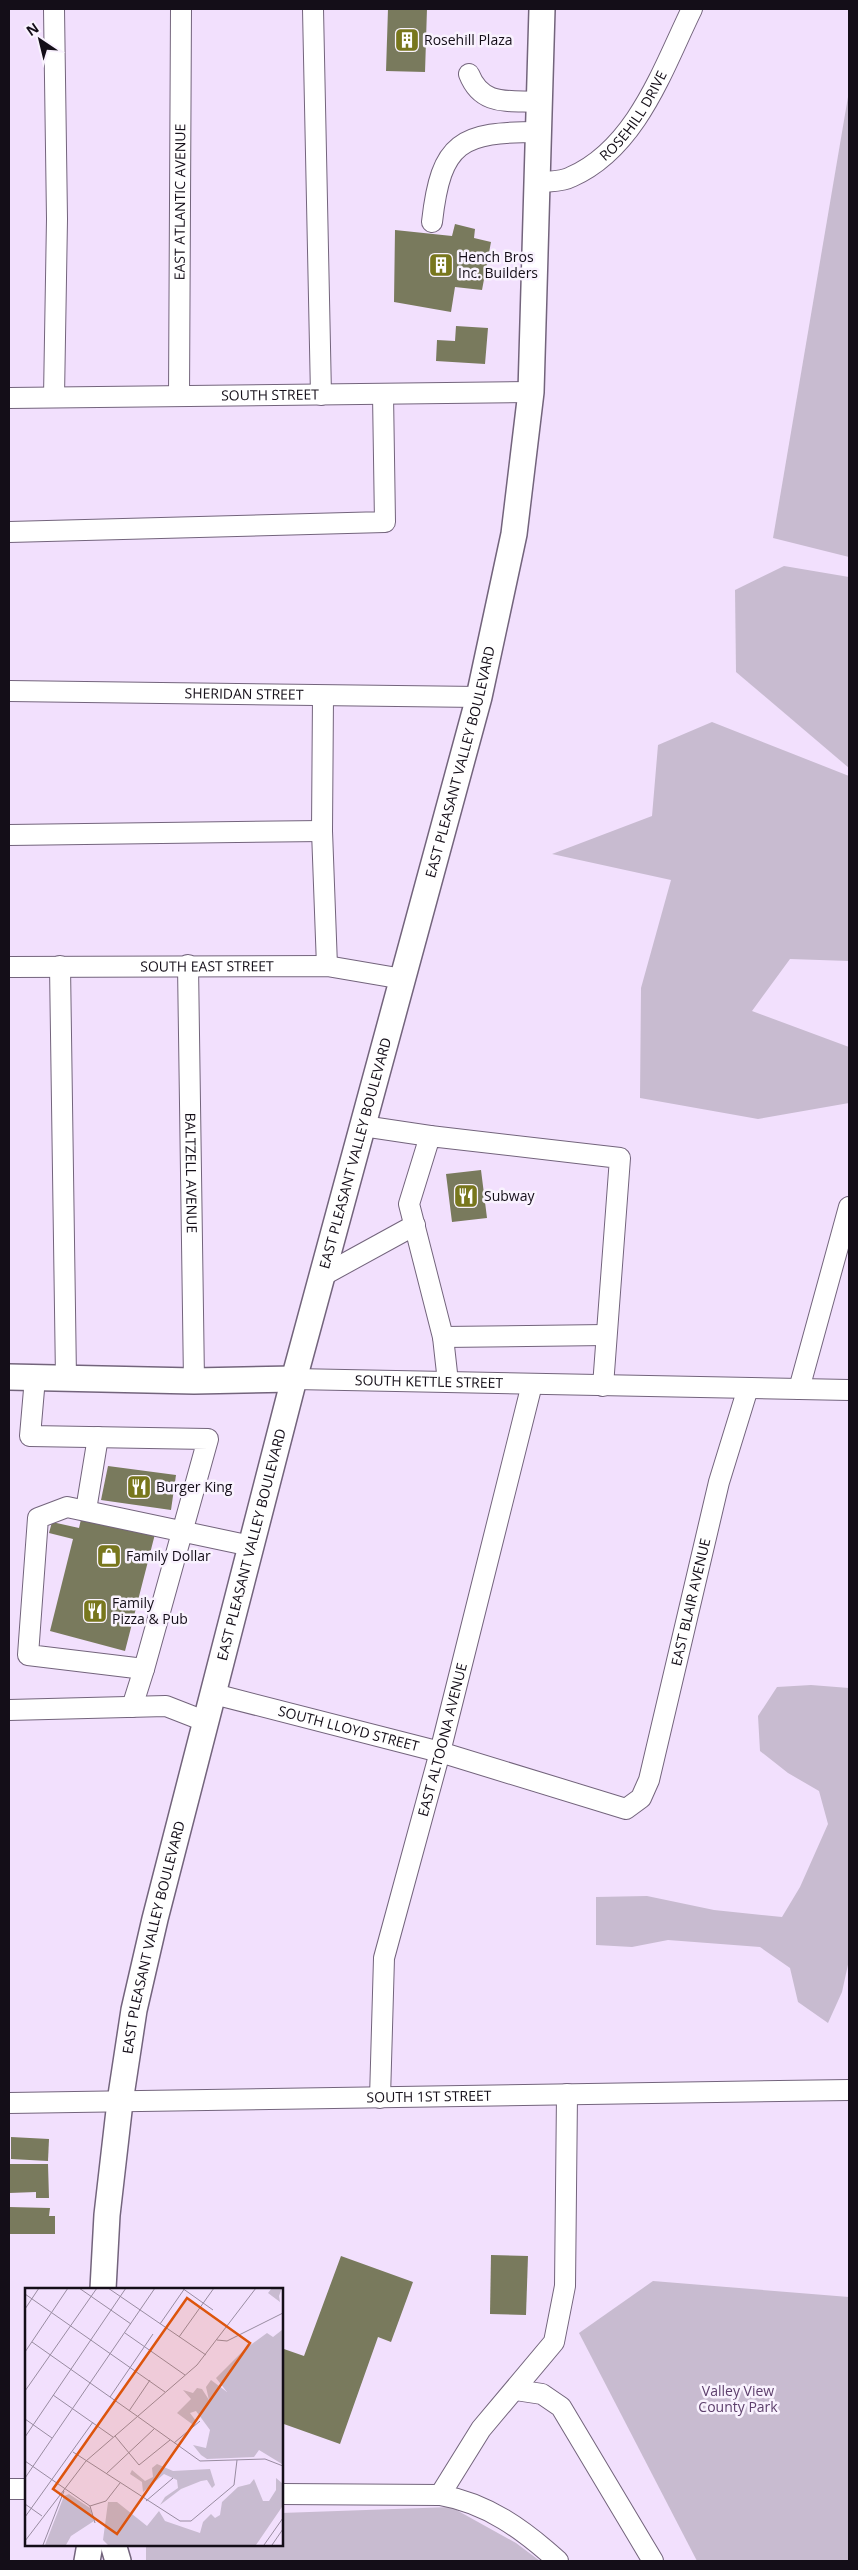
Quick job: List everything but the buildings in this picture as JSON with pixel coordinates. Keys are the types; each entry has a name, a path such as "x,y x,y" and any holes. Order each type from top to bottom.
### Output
{"main road":[{"name":"EAST PLEASANT VALLEY BOULEVARD","path":"102,2288 107,2215 120,2102 136,2001 154,1919 207,1722 294,1379 478,697 514,534 531,392 542,9"},
{"name":"SOUTH KETTLE STREET","path":"9,1377 194,1381 294,1379"},
{"path":"87,2561 90,2545"},
{"path":"113,2545 118,2561"}],"street":[{"path":"54,9 57,219 54,397"},
{"name":"EAST ATLANTIC AVENUE","path":"178,396 181,9"},
{"path":"313,9 321,395"},
{"name":"ROSEHILL DRIVE","path":"537,183 570,178 612,148 630,128 645,104 692,9"},
{"path":"469,74 478,91 486,97 539,102"},
{"path":"432,222 438,181 452,152 486,134 539,132"},
{"name":"SOUTH STREET","path":"9,398 531,392"},
{"path":"9,532 385,522 384,394"},
{"name":"SHERIDAN STREET","path":"9,691 478,697"},
{"path":"323,696 322,831 327,966"},
{"path":"9,835 322,831"},
{"name":"SOUTH EAST STREET","path":"9,967 188,964 327,966 403,979"},
{"name":"BALTZELL AVENUE","path":"188,964 194,1381"},
{"path":"60,966 66,1378"},
{"path":"363,1126 430,1136 620,1158 603,1386"},
{"path":"430,1136 409,1204 444,1337 448,1382"},
{"path":"800,1390 849,1207"},
{"path":"322,1276 414,1225"},
{"path":"444,1337 606,1335"},
{"path":"35,1378 30,1436 208,1439 132,1707"},
{"name":"SOUTH KETTLE STREET","path":"294,1379 849,1390"},
{"name":"EAST ALTOONA AVENUE","path":"380,2098 384,1958 440,1752 532,1384"},
{"name":"EAST BLAIR AVENUE","path":"626,1809 641,1798 650,1780 719,1482 748,1388"},
{"path":"86,1510 98,1437"},
{"path":"144,1669 28,1655 38,1518 67,1507 183,1530 251,1546"},
{"name":"SOUTH LLOYD STREET","path":"214,1694 440,1752 626,1809"},
{"path":"9,1710 166,1706 207,1722"},
{"name":"SOUTH 1ST STREET","path":"9,2103 849,2090"},
{"path":"440,2495 482,2428 516,2390 554,2342 566,2286 567,2094"},
{"path":"516,2390 542,2394 561,2407 653,2561"},
{"path":"9,2489 25,2489"},
{"path":"282,2494 440,2495 487,2508 518,2528 558,2561"}],"green space":[{"path":"849,91 849,557 773,538"},
{"path":"784,566 849,577 849,768 736,672 735,590"},
{"path":"712,722 849,776 849,961 790,959 752,1011 849,1047 849,1103 758,1119 640,1098 641,988 671,880 552,854 652,816 658,745"},
{"path":"811,1685 849,1688 849,1960 842,1992 828,2023 798,2002 790,1968 760,1947 668,1940 632,1947 596,1945 596,1897 647,1896 714,1910 782,1917 800,1887 828,1824 819,1791 788,1773 760,1751 758,1716 777,1687"},
{"name":"Valley View County Park","path":"653,2281 849,2297 849,2561 697,2561 579,2333"},
{"path":"451,2507 516,2543 540,2561 146,2561 146,2545 282,2545 282,2513"}],"place":[{"name":"Rosehill Plaza","path":"407,40"},
{"name":"Hench Bros Inc. Builders","path":"441,265"},
{"name":"Subway","path":"466,1196"},
{"name":"Burger King","path":"139,1487"},
{"name":"Family Dollar","path":"109,1556"},
{"name":"Family Pizza & Pub","path":"95,1611"}]}
